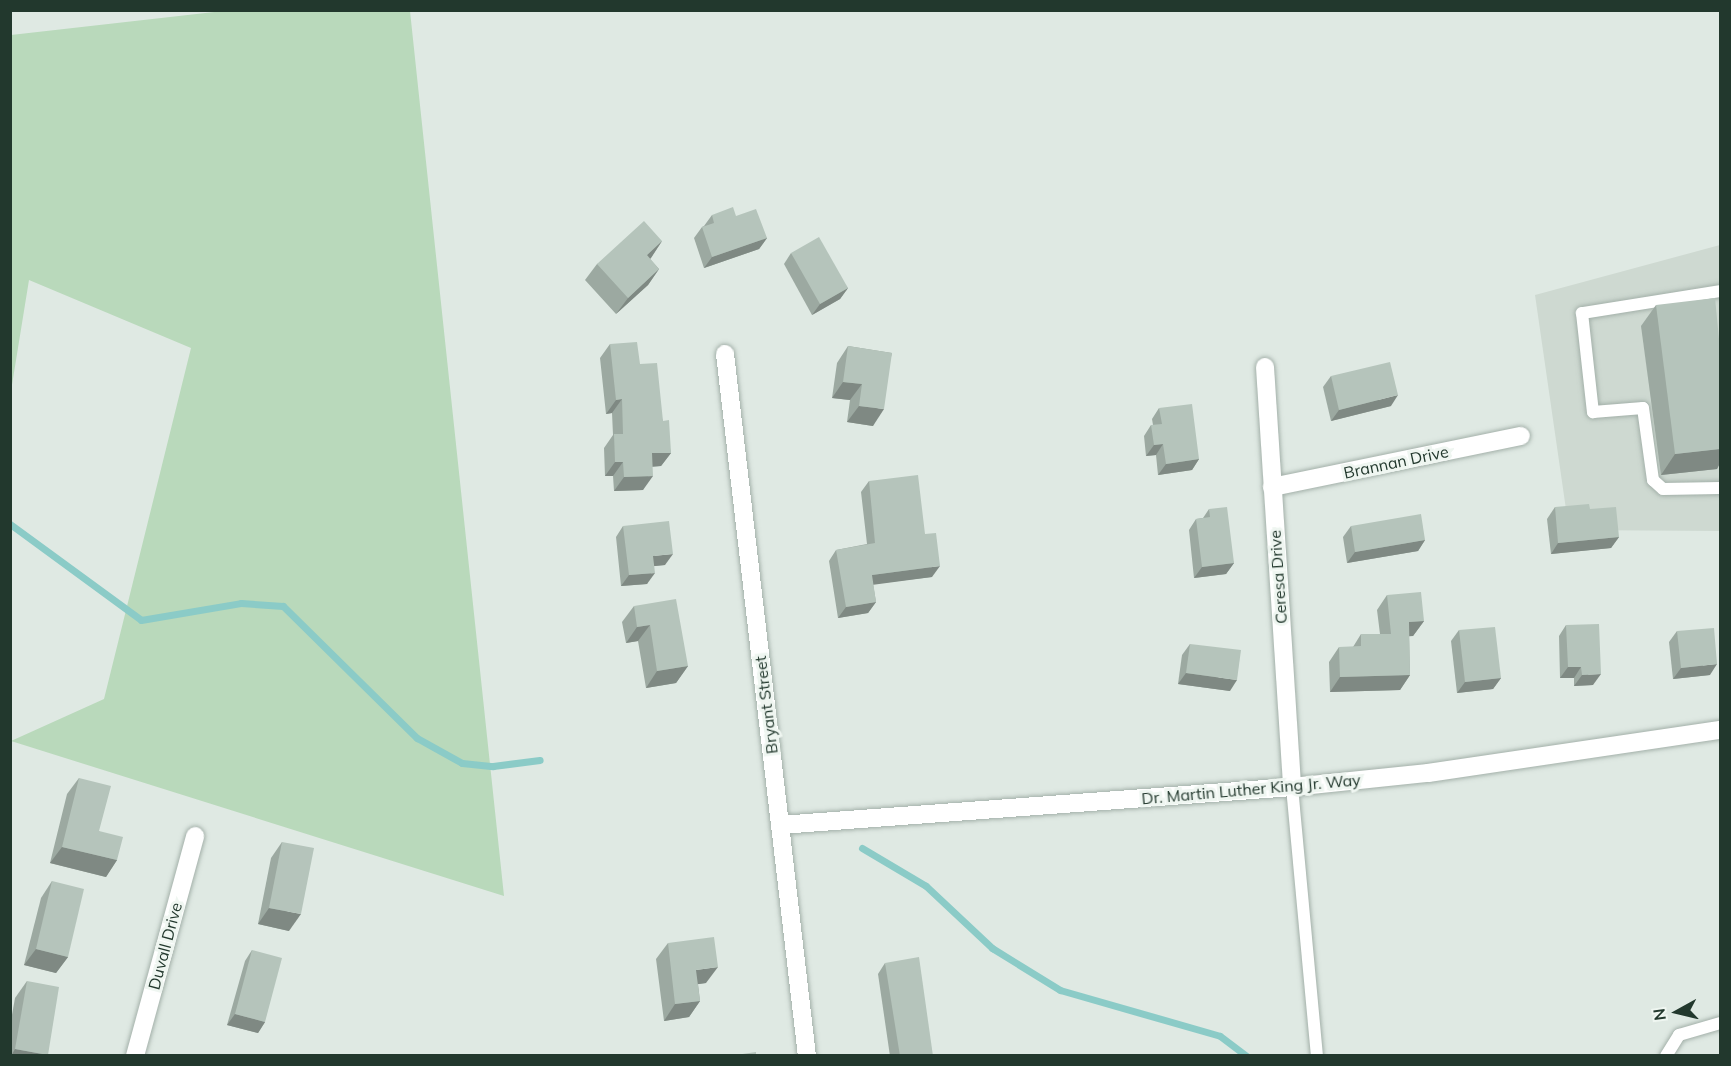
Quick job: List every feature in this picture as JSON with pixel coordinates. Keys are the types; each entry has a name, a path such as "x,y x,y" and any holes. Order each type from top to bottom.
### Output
{"street":[{"name":"Bryant Street","path":"725,354 807,1056"},
{"name":"Ceresa Drive","path":"1265,367 1292,787"},
{"name":"Brannan Drive","path":"1272,487 1521,436"},
{"name":"Dr. Martin Luther King Jr. Way","path":"780,825 1292,787 1428,773 1720,730"},
{"name":"Duvall Drive","path":"135,1056 195,836"}],"lane":[{"path":"1720,291 1582,313 1593,412 1643,408 1653,480 1663,489 1720,488"},
{"path":"1292,787 1317,1056"},
{"path":"1666,1056 1680,1035 1720,1023"}],"shaded area":[{"path":"1720,245 1720,531 1569,530 1535,295"}],"green space":[{"path":"223,11 410,11 504,896 11,741 104,699 191,348 29,280 11,391 11,35"}],"building":[{"path":"733,207 736,216 756,209 767,238 712,257 702,227 714,223 712,215"},
{"path":"644,221 662,241 647,255 659,269 628,298 597,264"},
{"path":"819,237 848,288 820,304 791,253"},
{"path":"1715,298 1720,349 1720,449 1675,454 1656,305"},
{"path":"637,342 640,364 657,363 663,421 669,420 671,453 652,453 653,476 624,477 623,462 615,462 614,434 623,434 622,399 616,400 610,344"},
{"path":"848,346 892,353 884,409 859,406 862,384 843,382"},
{"path":"1390,362 1398,395 1339,410 1331,376"},
{"path":"1192,404 1199,459 1166,464 1163,444 1154,445 1151,425 1162,424 1159,408"},
{"path":"918,475 925,534 936,533 940,566 872,575 876,602 846,607 836,550 875,543 869,481"},
{"path":"1589,504 1590,509 1616,507 1619,537 1558,543 1555,507"},
{"path":"1227,507 1234,563 1202,567 1196,519 1210,517 1209,509"},
{"path":"1421,514 1425,540 1355,552 1351,526"},
{"path":"669,521 673,554 653,556 655,573 629,575 623,526"},
{"path":"1421,592 1424,621 1409,622 1410,675 1340,677 1339,647 1361,646 1361,634 1391,634 1387,595"},
{"path":"676,599 688,666 657,671 650,625 637,627 634,606"},
{"path":"1599,624 1601,674 1582,675 1581,667 1568,667 1566,625"},
{"path":"1495,627 1501,678 1465,682 1459,630"},
{"path":"1714,628 1717,664 1681,668 1677,631"},
{"path":"1190,644 1241,650 1237,680 1186,673"},
{"path":"79,778 111,786 99,831 123,837 117,860 62,847"},
{"path":"282,842 314,848 301,914 269,908"},
{"path":"52,881 84,889 68,957 36,949"},
{"path":"714,937 718,967 696,970 700,1001 675,1004 668,943"},
{"path":"252,950 282,958 265,1022 235,1014"},
{"path":"919,957 933,1056 900,1056 885,963"},
{"path":"27,981 59,987 48,1055 15,1049"},
{"path":"756,1052 756,1056 729,1056"}],"waterway":[{"path":"10,524 141,620 241,603 283,606 417,738 462,763 493,766 540,760"},
{"path":"862,848 926,886 992,948 1060,990 1220,1036 1247,1056"}]}
